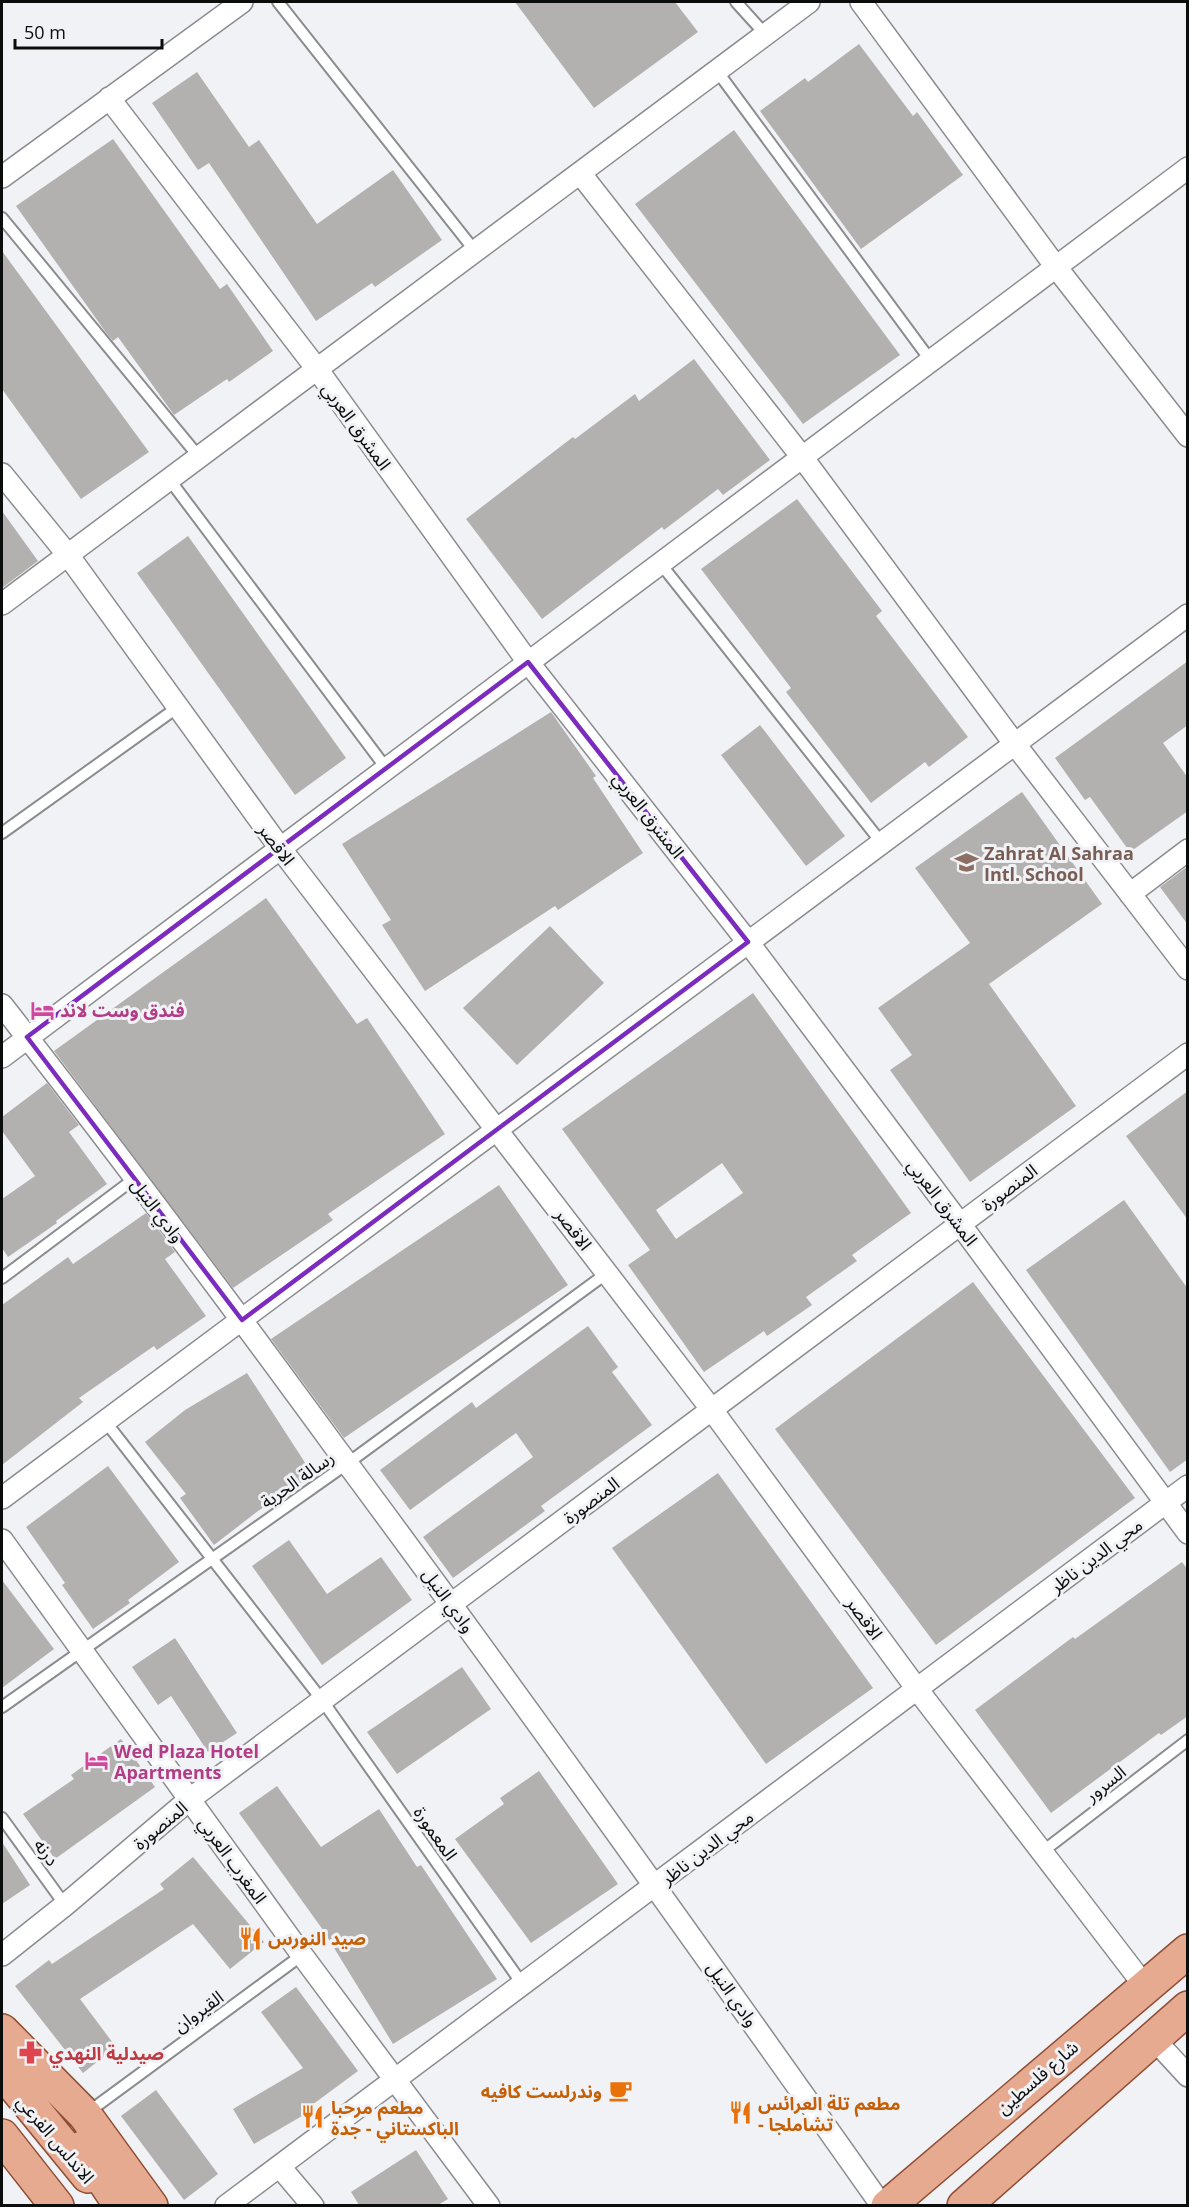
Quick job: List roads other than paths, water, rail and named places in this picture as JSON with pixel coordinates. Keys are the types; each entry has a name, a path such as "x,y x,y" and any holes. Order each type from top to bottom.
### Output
{"main road":[{"name":"شارع فلسطين","path":"888,2205 1144,1985 1188,1951"},
{"path":"964,2205 1152,2037 1188,2008"},
{"path":"2,2031 85,2115 151,2205"},
{"path":"2,2031 121,2205"},
{"name":"الاندلس الفرعي","path":"2,2071 112,2205"},
{"path":"2,2136 57,2205"}],"street":[{"path":"2,604 809,2"},
{"path":"861,2 1056,267 1188,436"},
{"path":"2,177 234,4"},
{"name":"المشرق العربي","path":"109,98 316,369 528,662 748,942 1188,1533"},
{"path":"2,1057 1187,169"},
{"path":"580,172 802,457 1014,743 1188,969"},
{"name":"الاقصر","path":"2,474 68,555 280,848 608,1273 917,1689 1144,1985"},
{"path":"2,1498 1188,615"},
{"path":"1130,894 1188,850"},
{"name":"وادي النيل","path":"2,1005 242,1320 452,1604 656,1885 882,2205"},
{"name":"المنصورة","path":"2,1955 190,1799 1188,1054"},
{"name":"محي الدين ناظر","path":"226,2205 280,2167 1188,1486"},
{"name":"المغرب العربي","path":"2,1540 302,1955 489,2205"},
{"path":"1152,2037 1188,2076"},
{"path":"280,2167 313,2205"}],"lane":[{"path":"278,2 475,251"},
{"path":"736,2 765,34"},
{"path":"717,71 931,361"},
{"path":"2,218 200,457"},
{"path":"169,479 386,768"},
{"path":"660,563 881,842"},
{"path":"2,833 178,707"},
{"path":"2,1278 134,1179"},
{"name":"رسالة الحرية","path":"2,1707 348,1463 608,1273"},
{"name":"المعمورة","path":"105,1421 322,1700 523,1985"},
{"name":"السرور","path":"1042,1852 1188,1740"},
{"name":"درنه","path":"2,1818 65,1905"},
{"name":"القيروان","path":"85,2115 302,1955"}],"place":[{"name":"Zahrat Al Sahraa Intl. School","path":"966,863"},
{"name":"فندق وست لاند","path":"42,1010"},
{"name":"Wed Plaza Hotel Apartments","path":"96,1761"},
{"name":"صيد النورس","path":"250,1938"},
{"name":"صيدلية النهدي","path":"31,2053"},
{"name":"وندرلست كافيه","path":"620,2091"},
{"name":"مطعم تلة العرائس - تشاملجا","path":"740,2113"},
{"name":"مطعم مرحبا الباكستاني - جدة","path":"313,2117"}]}
